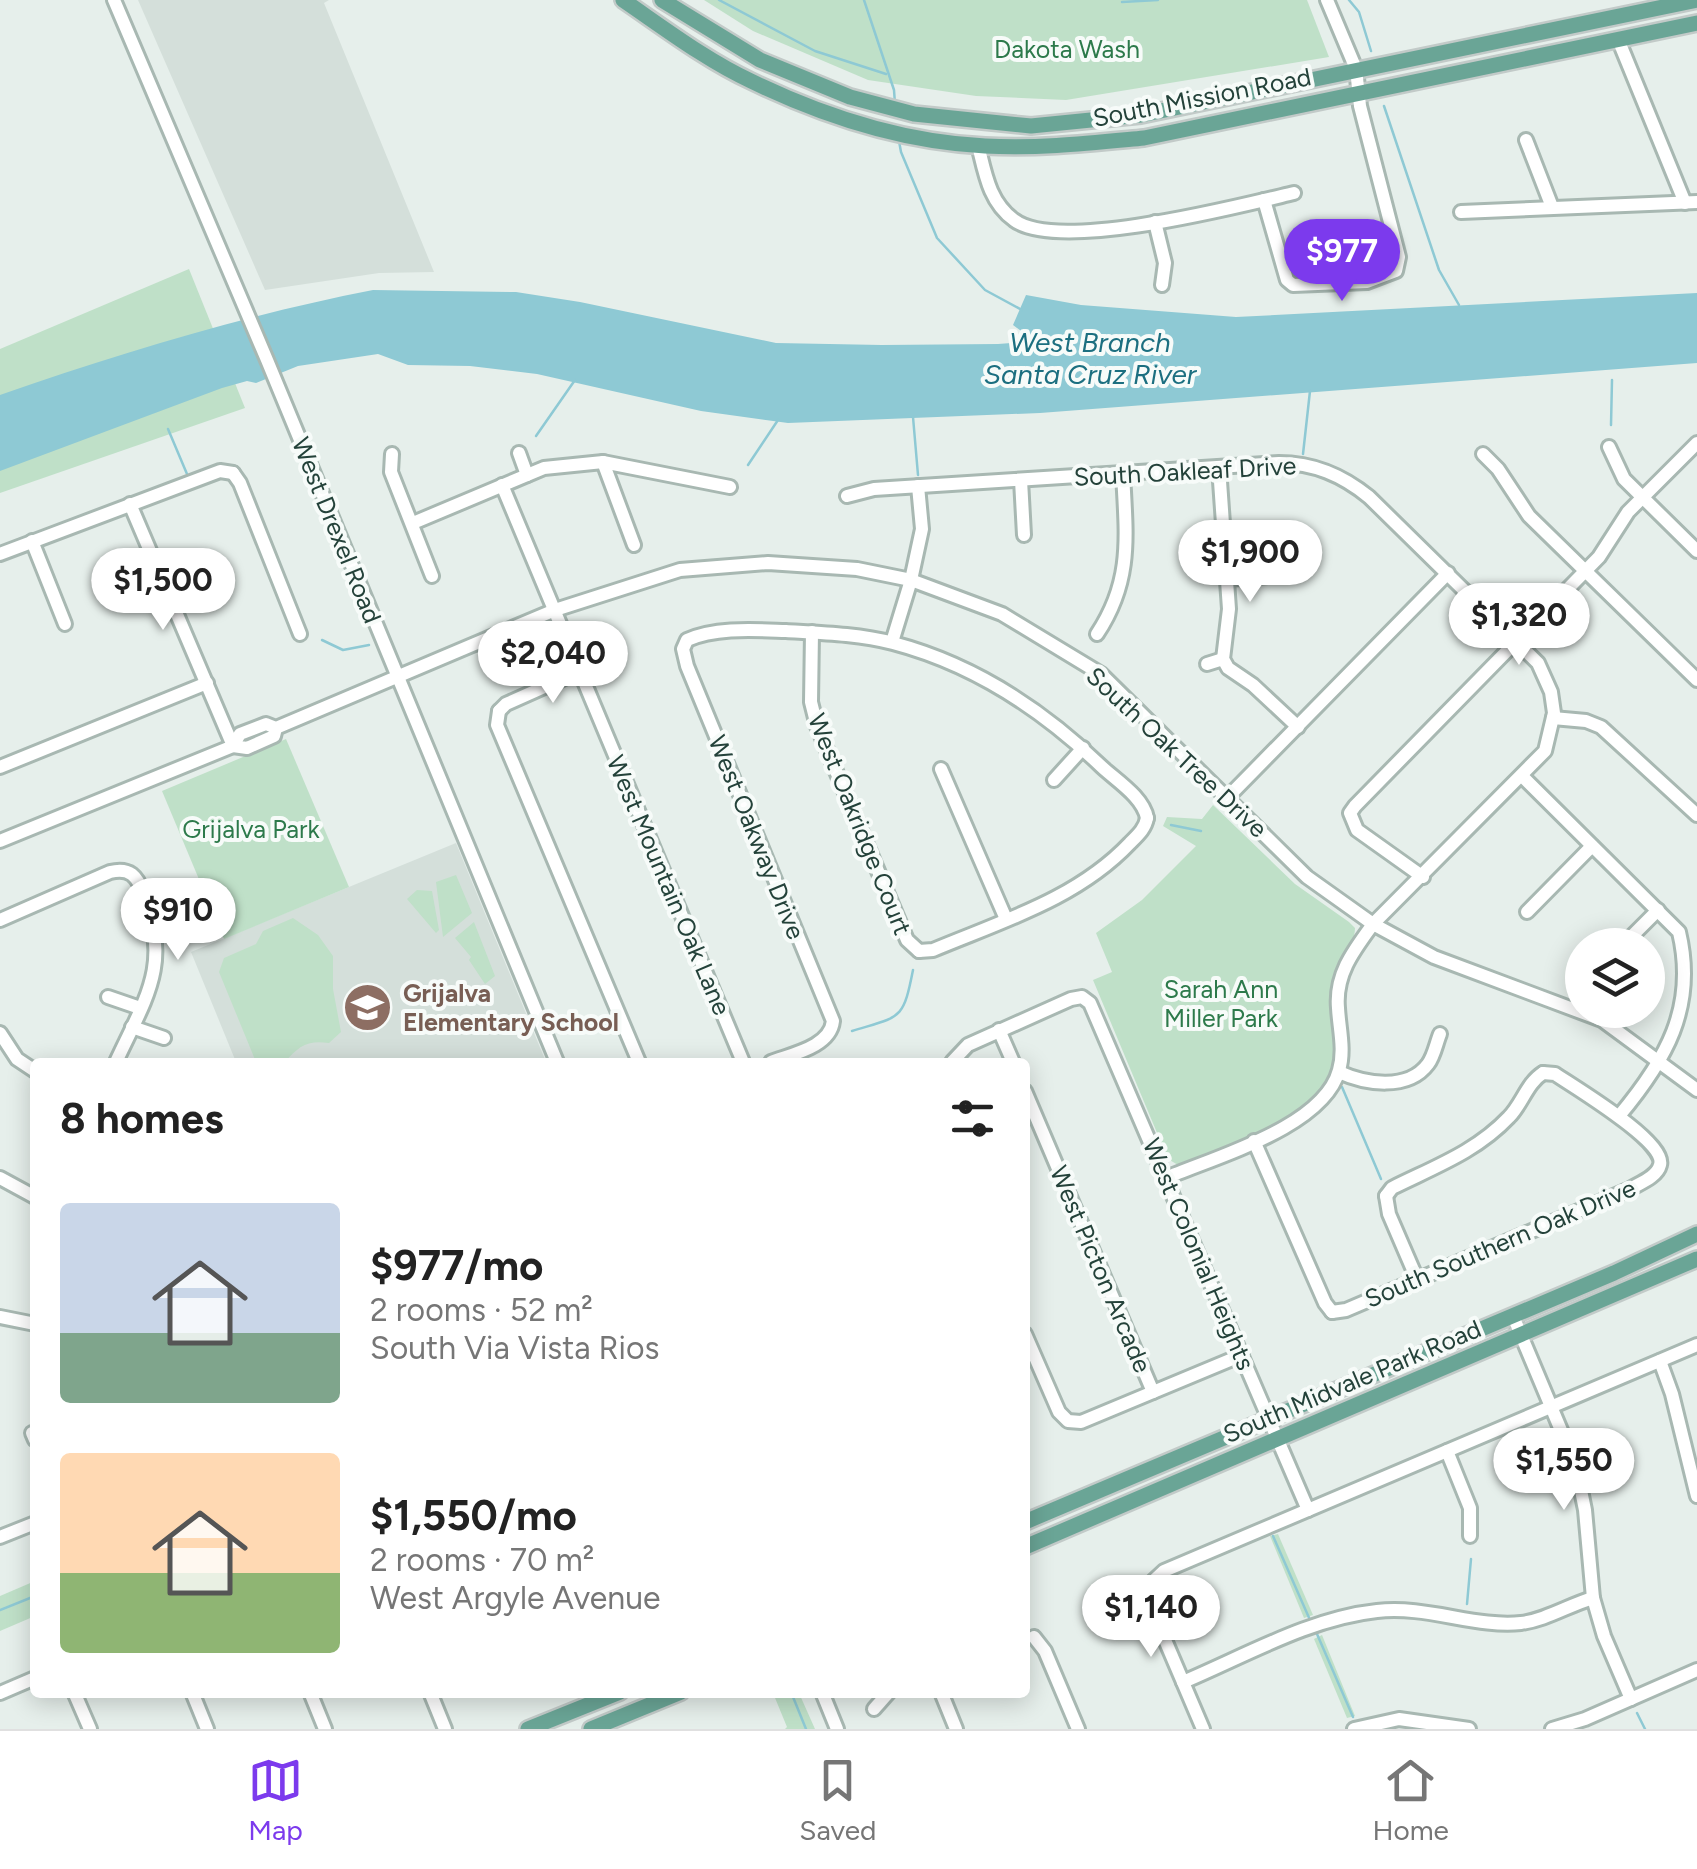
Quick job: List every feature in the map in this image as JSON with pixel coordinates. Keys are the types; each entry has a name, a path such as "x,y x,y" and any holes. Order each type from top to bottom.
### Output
{"main road":[{"name":"South Mission Road","path":"622,0 748,80 802,104 883,129 978,146 1063,146 1183,130 1689,24"},
{"name":"South Mission Road","path":"662,0 760,60 810,83 914,114 1031,126 1105,120 1236,96 1666,3 1697,0"},
{"path":"1666,3 1689,24"},
{"path":"1105,120 1108,142"},
{"name":"South Midvale Park Road","path":"1030,1520 1697,1234"},
{"name":"South Midvale Park Road","path":"1030,1545 1697,1259"},
{"path":"528,1729 605,1698"},
{"path":"591,1729 666,1698"}],"street":[{"name":"West Drexel Road","path":"114,0 554,1058"},
{"path":"1264,200 1287,280 1300,286 1367,282 1396,272 1399,257 1356,70 1327,0"},
{"path":"1461,212 1691,202 1618,39"},
{"path":"1526,140 1552,207"},
{"path":"978,146 989,190 999,206 1025,227 1042,232 1155,222 1294,193"},
{"path":"1155,222 1165,263 1162,284"},
{"path":"1423,877 1358,830 1348,819 1354,806 1586,572 1604,551 1622,518 1697,443"},
{"path":"1609,447 1624,479 1697,551"},
{"path":"518,453 527,475"},
{"path":"392,454 391,472 432,576"},
{"path":"1483,454 1523,509 1697,680"},
{"path":"602,462 634,545"},
{"path":"413,523 544,468 602,462 730,487"},
{"name":"South Oakleaf Drive","path":"848,496 874,489 918,486 1290,463 1314,466 1338,475 1370,497 1517,640 1545,674 1552,692 1553,718"},
{"path":"1220,467 1228,618 1223,659 1228,668 1253,684 1298,727"},
{"path":"0,554 130,504 234,470 300,634"},
{"path":"1098,634 1109,617 1124,574 1122,474"},
{"path":"1021,480 1024,535"},
{"name":"West Mountain Oak Lane","path":"502,486 741,1058"},
{"path":"892,642 922,529 918,486"},
{"path":"130,504 233,746"},
{"path":"32,542 66,624"},
{"name":"South Oak Tree Drive","path":"0,841 233,746 240,734 266,724 276,728 554,610 680,570 768,563 857,569 958,595 1002,614 1101,674 1307,877 1373,924 1434,957 1602,1020 1667,1056 1697,1090"},
{"path":"1227,798 1448,573"},
{"path":"1227,579 1294,574"},
{"name":"West Oakway Drive","path":"781,1058 825,1040 835,1030 832,1017 687,666 682,643 706,634 756,630 812,632"},
{"path":"812,632 892,642 971,672 1024,702 1083,748 1140,803 1150,818 1109,865 1058,898 1006,919 941,769"},
{"name":"West Oakridge Court","path":"812,632 811,702 817,726 907,940 918,956 1006,919"},
{"path":"1207,664 1223,659"},
{"path":"580,670 494,709 497,725 637,1058"},
{"path":"0,767 207,683"},
{"path":"1166,1178 1301,1119 1324,1098 1339,1072 1337,1003 1349,956 1373,924 1522,776 1544,750 1553,718 1601,726 1697,815"},
{"path":"1054,780 1083,748"},
{"path":"1416,1279 1382,1194 1477,1146 1512,1115 1542,1069 1618,1116 1692,1022 1697,999 1696,978 1686,943 1658,910 1522,776"},
{"path":"1527,912 1592,846"},
{"path":"0,920 110,872 130,870 140,882 158,946 153,979 118,1058"},
{"path":"1641,928 1658,910"},
{"path":"108,997 140,1008"},
{"name":"West Colonial Heights","path":"999,1030 1070,999 1086,997 1095,1010 1308,1510"},
{"path":"132,1027 164,1038"},
{"path":"956,1058 968,1044 999,1030 1011,1058"},
{"path":"0,1033 17,1058 30,1067"},
{"path":"1339,1072 1359,1081 1402,1080 1430,1062 1440,1034"},
{"name":"West Picton Arcade","path":"1030,1103 1154,1392"},
{"name":"South Southern Oak Drive","path":"1254,1141 1331,1315 1652,1176 1664,1164 1654,1147 1618,1116"},
{"path":"0,1178 30,1193"},
{"path":"1513,1316 1580,1480 1593,1598 1608,1648 1631,1699"},
{"path":"0,1318 30,1323"},
{"path":"1030,1345 1068,1424 1082,1422 1242,1355"},
{"path":"1203,1729 1144,1584 1164,1571 1697,1345"},
{"path":"1660,1361 1697,1496"},
{"path":"1446,1451 1470,1508 1470,1536"},
{"path":"0,1538 30,1524"},
{"path":"1184,1682 1324,1623 1358,1614 1408,1610 1516,1624 1593,1598"},
{"path":"1032,1633 1045,1651 1078,1729"},
{"path":"1552,1729 1697,1670"},
{"path":"0,1694 30,1680"},
{"path":"77,1698 90,1729"},
{"path":"194,1698 207,1729"},
{"path":"312,1698 325,1729"},
{"path":"432,1698 445,1729"},
{"path":"824,1698 837,1729"},
{"path":"874,1709 884,1698"},
{"path":"943,1698 956,1729"},
{"path":"1354,1729 1399,1719 1469,1729"}],"shaded area":[{"path":"138,0 329,0 324,3 434,272 379,273 265,290"},
{"name":"Grijalva Elementary School","path":"456,843 544,1058 234,1058 191,952"}],"green space":[{"name":"Dakota Wash","path":"704,0 1307,0 1329,57 1066,100 976,96 868,80 753,31"},
{"path":"189,269 245,408 0,493 0,349"},
{"name":"Grijalva Park","path":"286,739 349,887 224,939 162,791"},
{"name":"Sarah Ann Miller Park","path":"1213,805 1295,884 1355,928 1330,992 1334,1053 1325,1082 1311,1100 1270,1128 1178,1165 1168,1159 1093,980 1112,972 1096,933 1142,900 1196,846 1163,826 1167,817 1202,819"},
{"path":"456,875 472,913 443,937 436,882"},
{"path":"417,890 432,891 439,930 436,933 407,899"},
{"path":"293,918 318,935 333,956 333,989 341,1032 329,1043 304,1045 289,1058 254,1058 219,972 224,958 256,944 263,931"},
{"path":"474,922 495,976 485,984 469,960 471,957 455,938"},
{"path":"1278,1534 1313,1615 1304,1618 1270,1536"},
{"path":"30,1583 30,1618 0,1631 0,1596"},
{"path":"1322,1635 1355,1716 1347,1718 1314,1639"},
{"path":"775,1698 801,1698 815,1729 787,1727"}],"water":[{"name":"West Branch Santa Cruz River","path":"373,290 516,292 776,343 882,345 1035,341 1013,325 1026,295 1081,305 1236,317 1697,293 1697,363 1040,413 788,423 701,411 537,374 470,366 408,365 378,354 298,366 256,383 247,381 222,388 0,471 0,395 185,336"}],"waterway":[{"path":"719,0 815,51 886,74"},
{"name":"Dakota Wash","path":"864,0 894,90 895,104"},
{"path":"1122,2 1158,0"},
{"path":"1349,0 1359,12 1371,51"},
{"path":"1384,106 1439,270 1459,305"},
{"name":"Dakota Wash","path":"899,141 937,238 985,290 1022,310"},
{"path":"536,436 575,380"},
{"path":"1611,425 1612,380"},
{"path":"1303,454 1310,391"},
{"path":"913,417 918,475"},
{"path":"748,465 778,420"},
{"path":"168,429 187,474"},
{"path":"322,640 343,650 369,645"},
{"path":"1171,825 1201,831"},
{"path":"852,1031 897,1014 906,999 913,970"},
{"path":"1342,1087 1381,1179"},
{"path":"1273,1536 1310,1620"},
{"path":"1467,1604 1471,1559"},
{"path":"0,1610 30,1598"},
{"path":"1317,1634 1353,1717"},
{"path":"793,1698 806,1729"},
{"path":"1637,1713 1645,1729"}],"place":[{"name":"Grijalva Elementary School","path":"368,1007"}]}
